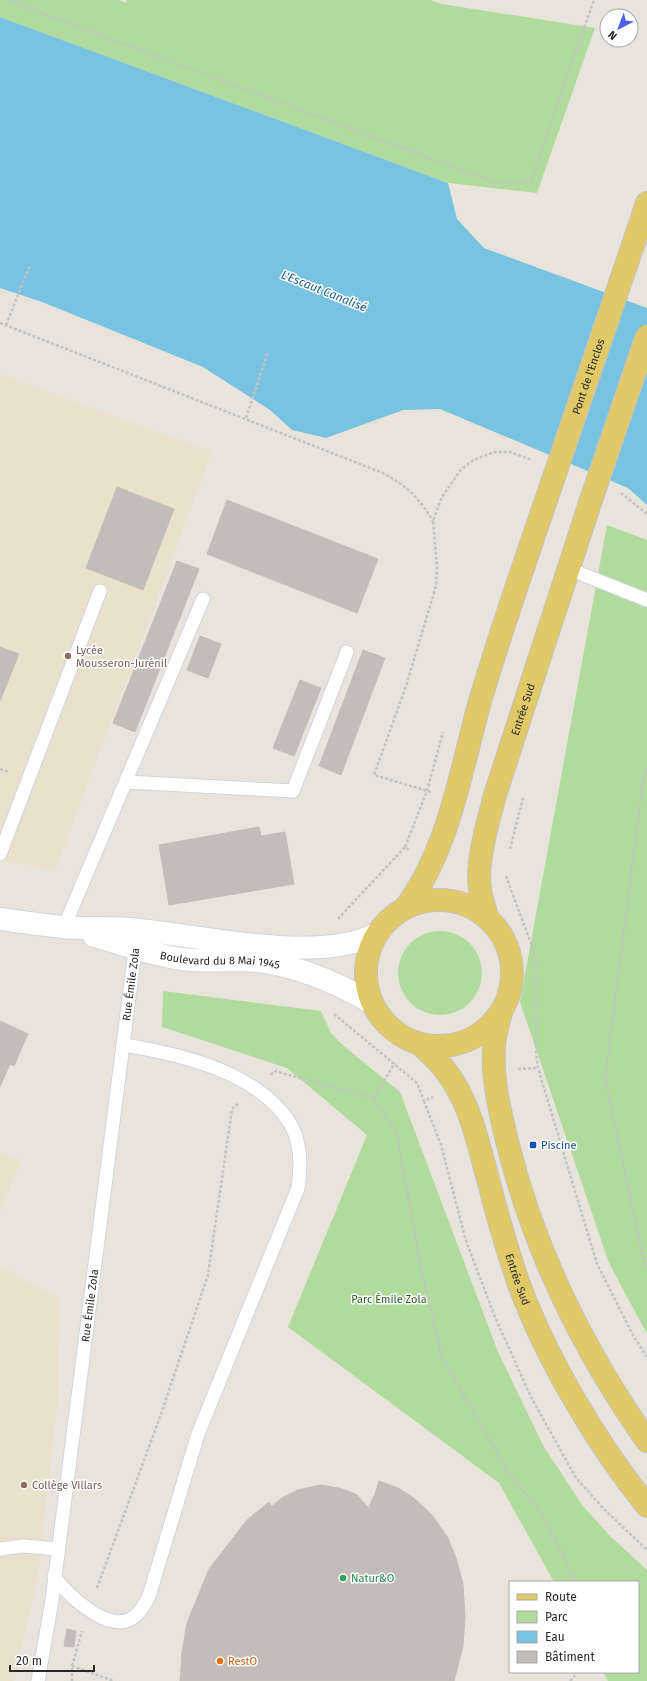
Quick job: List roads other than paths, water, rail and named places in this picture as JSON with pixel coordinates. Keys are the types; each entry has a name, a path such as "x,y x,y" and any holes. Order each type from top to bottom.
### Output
{"main road":[{"name":"Pont de l'Enclos","path":"406,907 427,873 448,822 489,672 647,203"},
{"name":"Entrée Sud","path":"488,919 480,893 479,881 485,836 496,796 590,503 647,336"},
{"path":"501,1013 487,1029 469,1040 449,1046 428,1046 404,1037 391,1028 377,1013 366,984 366,963 376,934 390,918 406,907 427,900 449,900 470,907 488,919 503,936 510,958 512,981 506,1003 501,1013 494,1046 495,1071 502,1120 527,1209 568,1310 580,1334 610,1387 647,1441"},
{"name":"Entrée Sud","path":"418,1043 444,1067 458,1087 470,1114 502,1233 520,1286 540,1334 568,1386 604,1446 647,1506"}],"street":[{"name":"Boulevard du 8 Mai 1945","path":"0,919 64,927 137,939 317,948 346,945 365,940 376,934"},
{"name":"Boulevard du 8 Mai 1945","path":"137,939 184,960 244,960 280,966 330,981 372,1003"}],"lane":[{"path":"569,568 647,600"},
{"path":"0,854 100,591"},
{"path":"64,927 203,599"},
{"path":"126,782 293,791 348,652"},
{"name":"Rue Émile Zola","path":"38,1681 52,1600 137,939"},
{"path":"54,1576 70,1596 89,1610 118,1622 128,1620 136,1615 144,1606 149,1596 198,1434 298,1188 300,1173 298,1142 291,1125 271,1101 256,1089 222,1071 192,1059 124,1045"},
{"path":"0,1549 24,1546 58,1548"}],"water":[{"name":"L'Escaut Canalisé","path":"0,17 448,183 457,219 484,248 647,308 647,505 628,488 440,409 403,410 326,438 292,430 270,410 203,367 42,302 0,288"}],"place":[{"name":"Lycée Mousseron-Jurénil","path":"68,656"},
{"name":"Piscine","path":"533,1145"},
{"name":"Collège Villars","path":"24,1485"},
{"name":"Natur&O","path":"343,1578"},
{"name":"RestO","path":"220,1661"}],"park label":[{"name":"Parc Émile Zola","path":"389,1299"}]}
